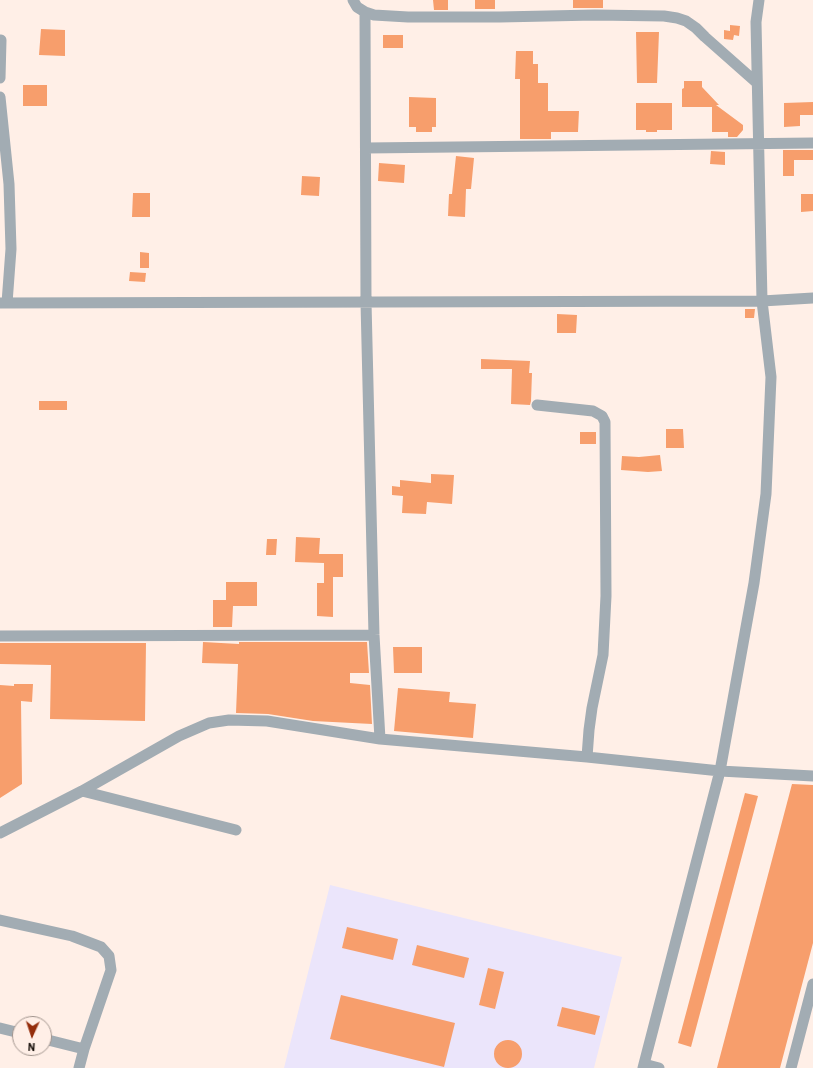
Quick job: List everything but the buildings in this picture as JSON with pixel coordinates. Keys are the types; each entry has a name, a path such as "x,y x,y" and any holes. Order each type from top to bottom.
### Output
{"street":[{"path":"353,0 357,7 374,15 408,17 595,15 664,16 677,18 686,21 696,28 758,83"},
{"path":"659,1068 644,1066 720,771 754,583 766,494 771,377 762,302 756,22 759,0"},
{"path":"365,12 366,302 374,635 380,739"},
{"path":"0,78 1,40"},
{"path":"0,97 9,184 11,249 4,303 762,302 813,298"},
{"path":"366,148 813,144"},
{"path":"537,405 593,411 602,416 605,422 606,611 603,655 592,708 587,757"},
{"path":"0,636 374,635"},
{"path":"0,833 82,791 179,736 209,723 229,720 267,721 380,739 587,757 720,771 813,776"},
{"path":"82,791 236,830"},
{"path":"0,920 72,936 101,947 109,956 111,970 84,1048 79,1068"},
{"path":"791,1068 813,984"},
{"path":"0,1028 12,1031"},
{"path":"52,1041 84,1048"}],"shaded area":[{"path":"330,885 622,957 594,1068 284,1068"}]}
